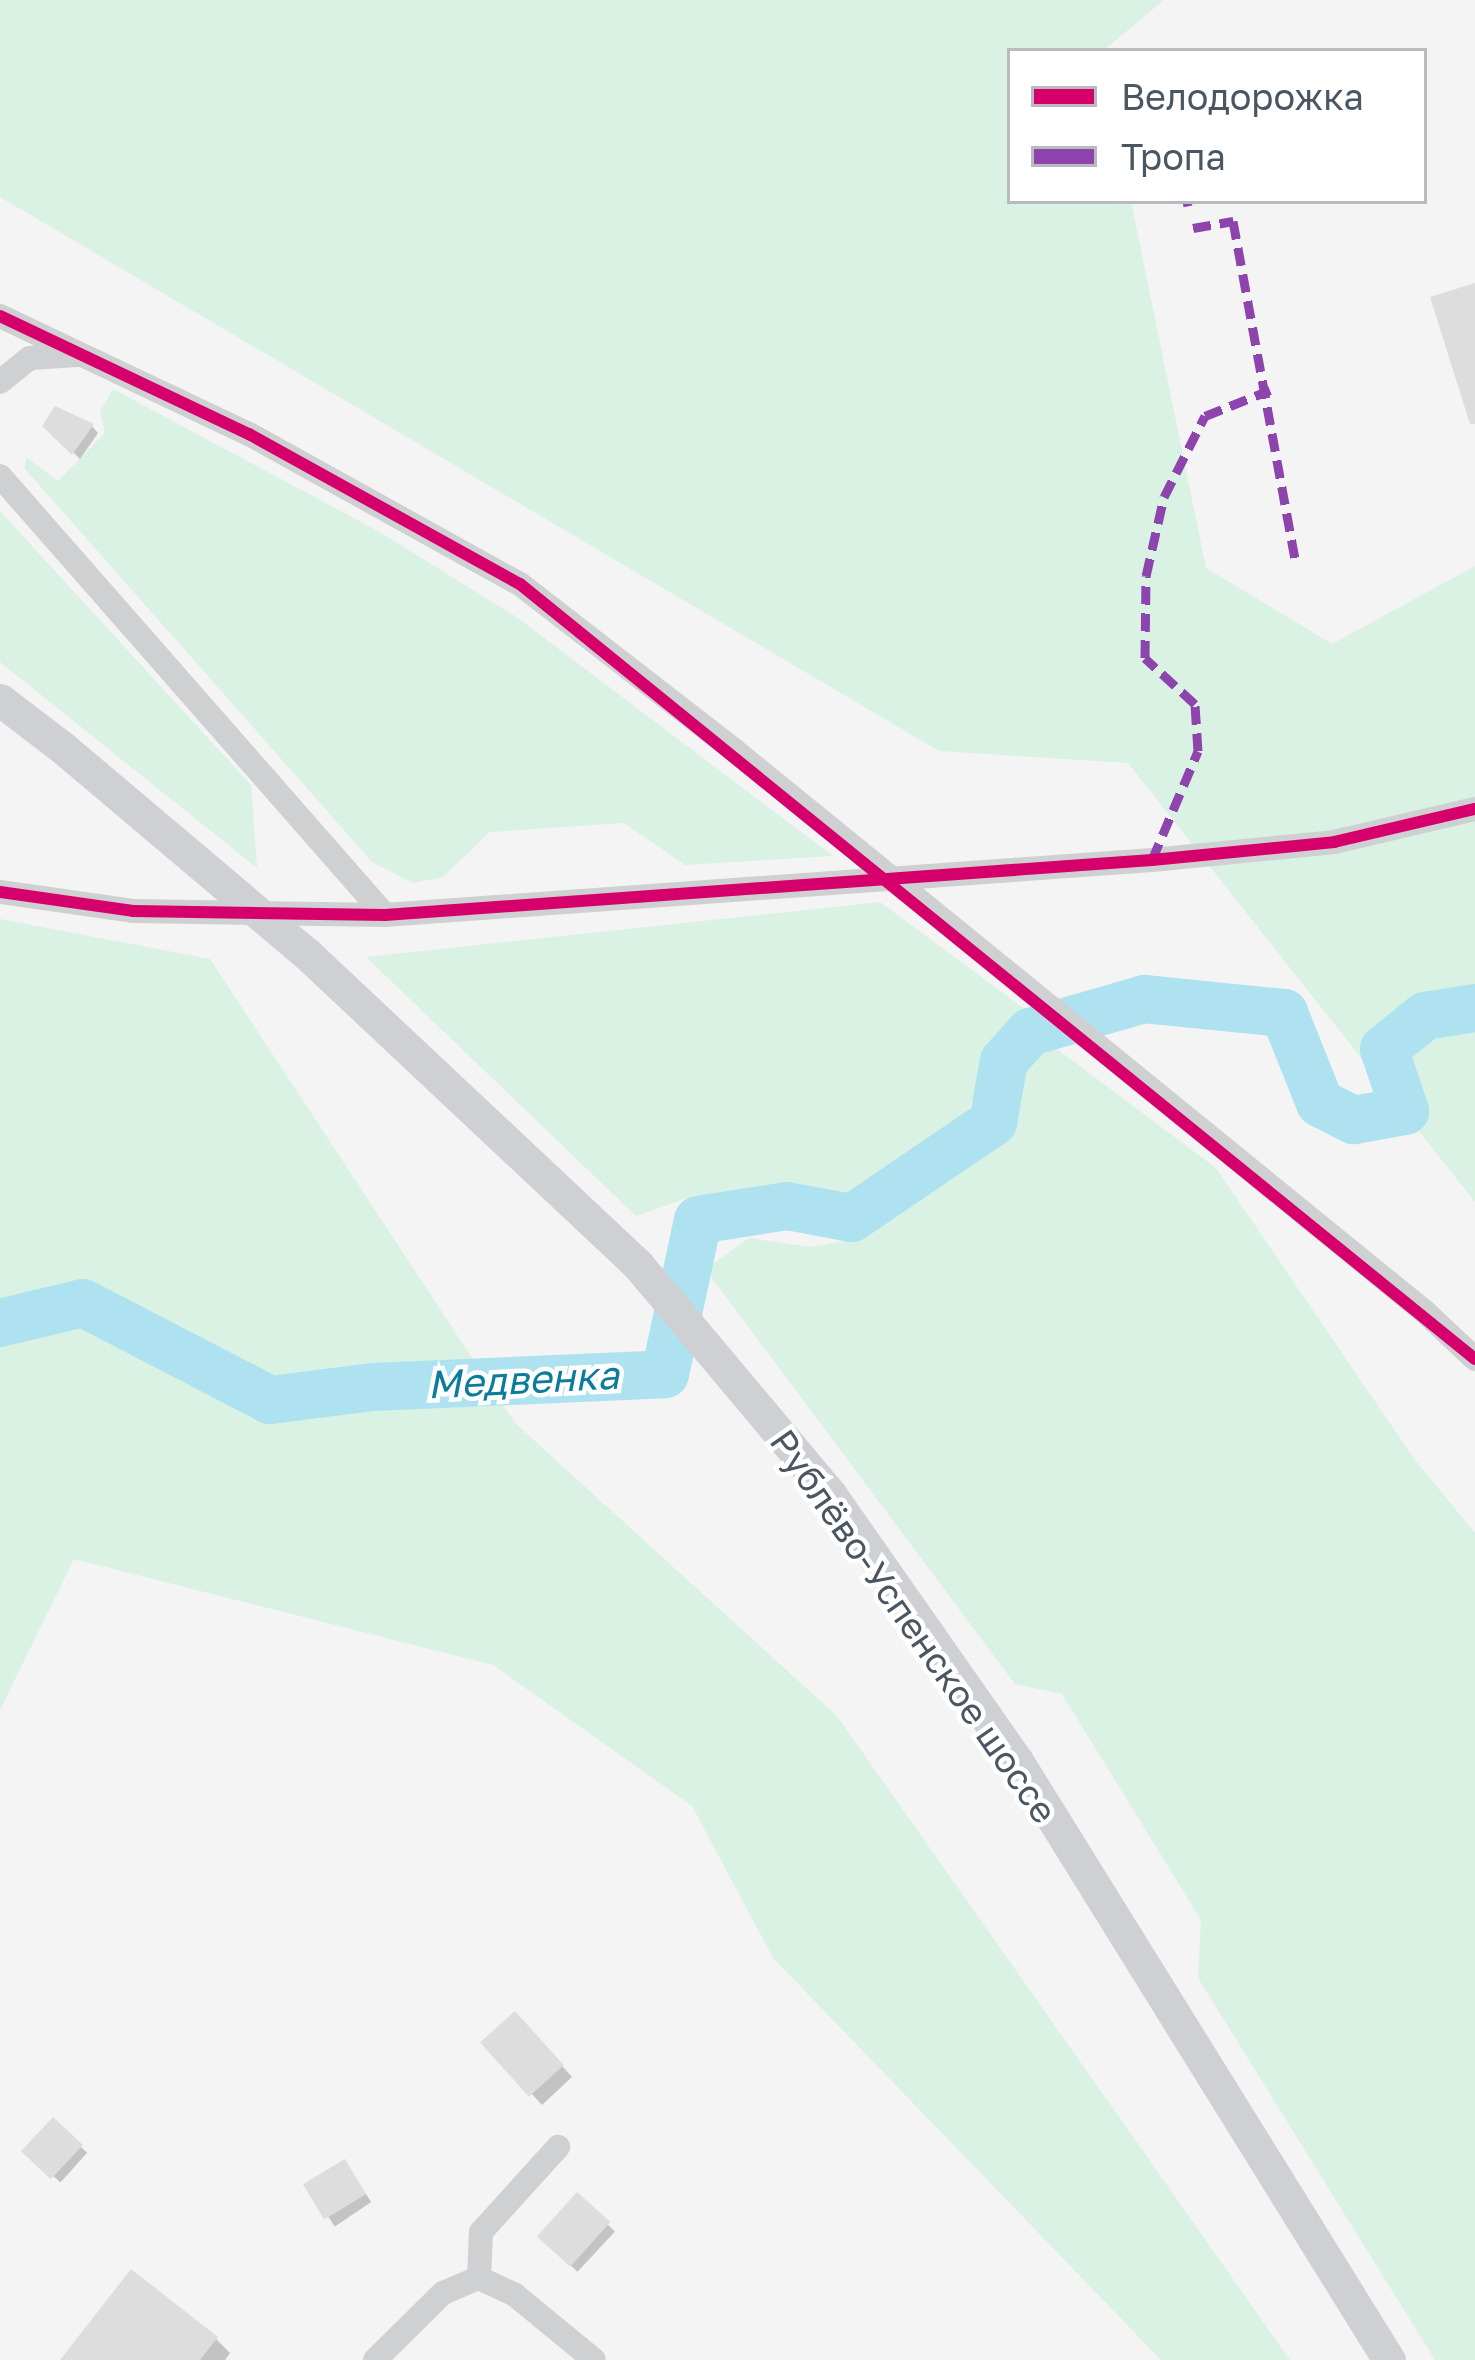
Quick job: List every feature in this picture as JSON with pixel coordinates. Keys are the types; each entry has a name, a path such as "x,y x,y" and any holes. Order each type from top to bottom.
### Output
{"main road":[{"name":"Рублёво-Успенское шоссе","path":"0,700 306,953 638,1265 830,1494 1017,1761 1389,2360"}],"street":[{"path":"0,316 91,356 520,584 734,750 1425,1312 1475,1359"},
{"path":"0,382 30,358 91,356"},
{"path":"3,478 385,916"},
{"path":"0,892 133,910 385,916 1152,860 1334,842 1475,809"},
{"path":"479,2278 481,2231 558,2146"},
{"path":"375,2360 443,2293 479,2278 515,2295 594,2360"}],"green space":[{"path":"0,0 1164,0 1107,48 1007,48 1007,204 1132,204 1206,568 1332,644 1475,566 1475,1202 1128,763 939,751 0,197"},
{"path":"113,389 378,531 515,616 833,856 685,865 624,823 490,832 443,877 413,883 372,862 25,469 26,457 58,481 105,433 100,411"},
{"path":"0,511 251,785 257,868 0,662"},
{"path":"880,902 1030,1013 995,1049 968,1110 862,1199 696,1195 636,1216 366,957"},
{"path":"0,919 210,959 515,1423 837,1716 1290,2360 1161,2360 773,1958 692,1806 493,1665 74,1559 0,1710"},
{"path":"1053,1046 1216,1168 1415,1460 1475,1533 1475,2360 1435,2360 1198,1978 1201,1920 1062,1694 1015,1684 705,1269 749,1238 810,1247 866,1237 1007,1132 1023,1066"}],"building":[{"path":"1475,283 1475,424 1470,424 1430,297"},
{"path":"55,406 94,424 72,455 42,426"},
{"path":"515,2011 564,2065 529,2097 480,2042"},
{"path":"53,2117 83,2145 51,2179 21,2151"},
{"path":"345,2159 366,2194 324,2219 303,2184"},
{"path":"577,2192 610,2222 570,2267 537,2237"},
{"path":"131,2269 218,2337 200,2360 60,2360"}],"waterway":[{"name":"Медвенка","path":"0,1323 83,1303 270,1400 373,1387 665,1374 698,1220 787,1206 852,1218 993,1122 1004,1061 1030,1032 1144,999 1284,1013 1320,1103 1354,1120 1405,1111 1384,1049 1425,1016 1475,1008"}],"marked path":[{"path":"1193,228 1233,221 1295,560"},
{"path":"1152,860 1198,751 1195,704 1145,658 1146,576 1164,497 1205,416 1270,390"}],"cycle path":[{"path":"0,316 249,434 520,584 1475,1359"},
{"path":"0,892 133,911 385,915 1152,860 1334,842 1475,809"}]}
